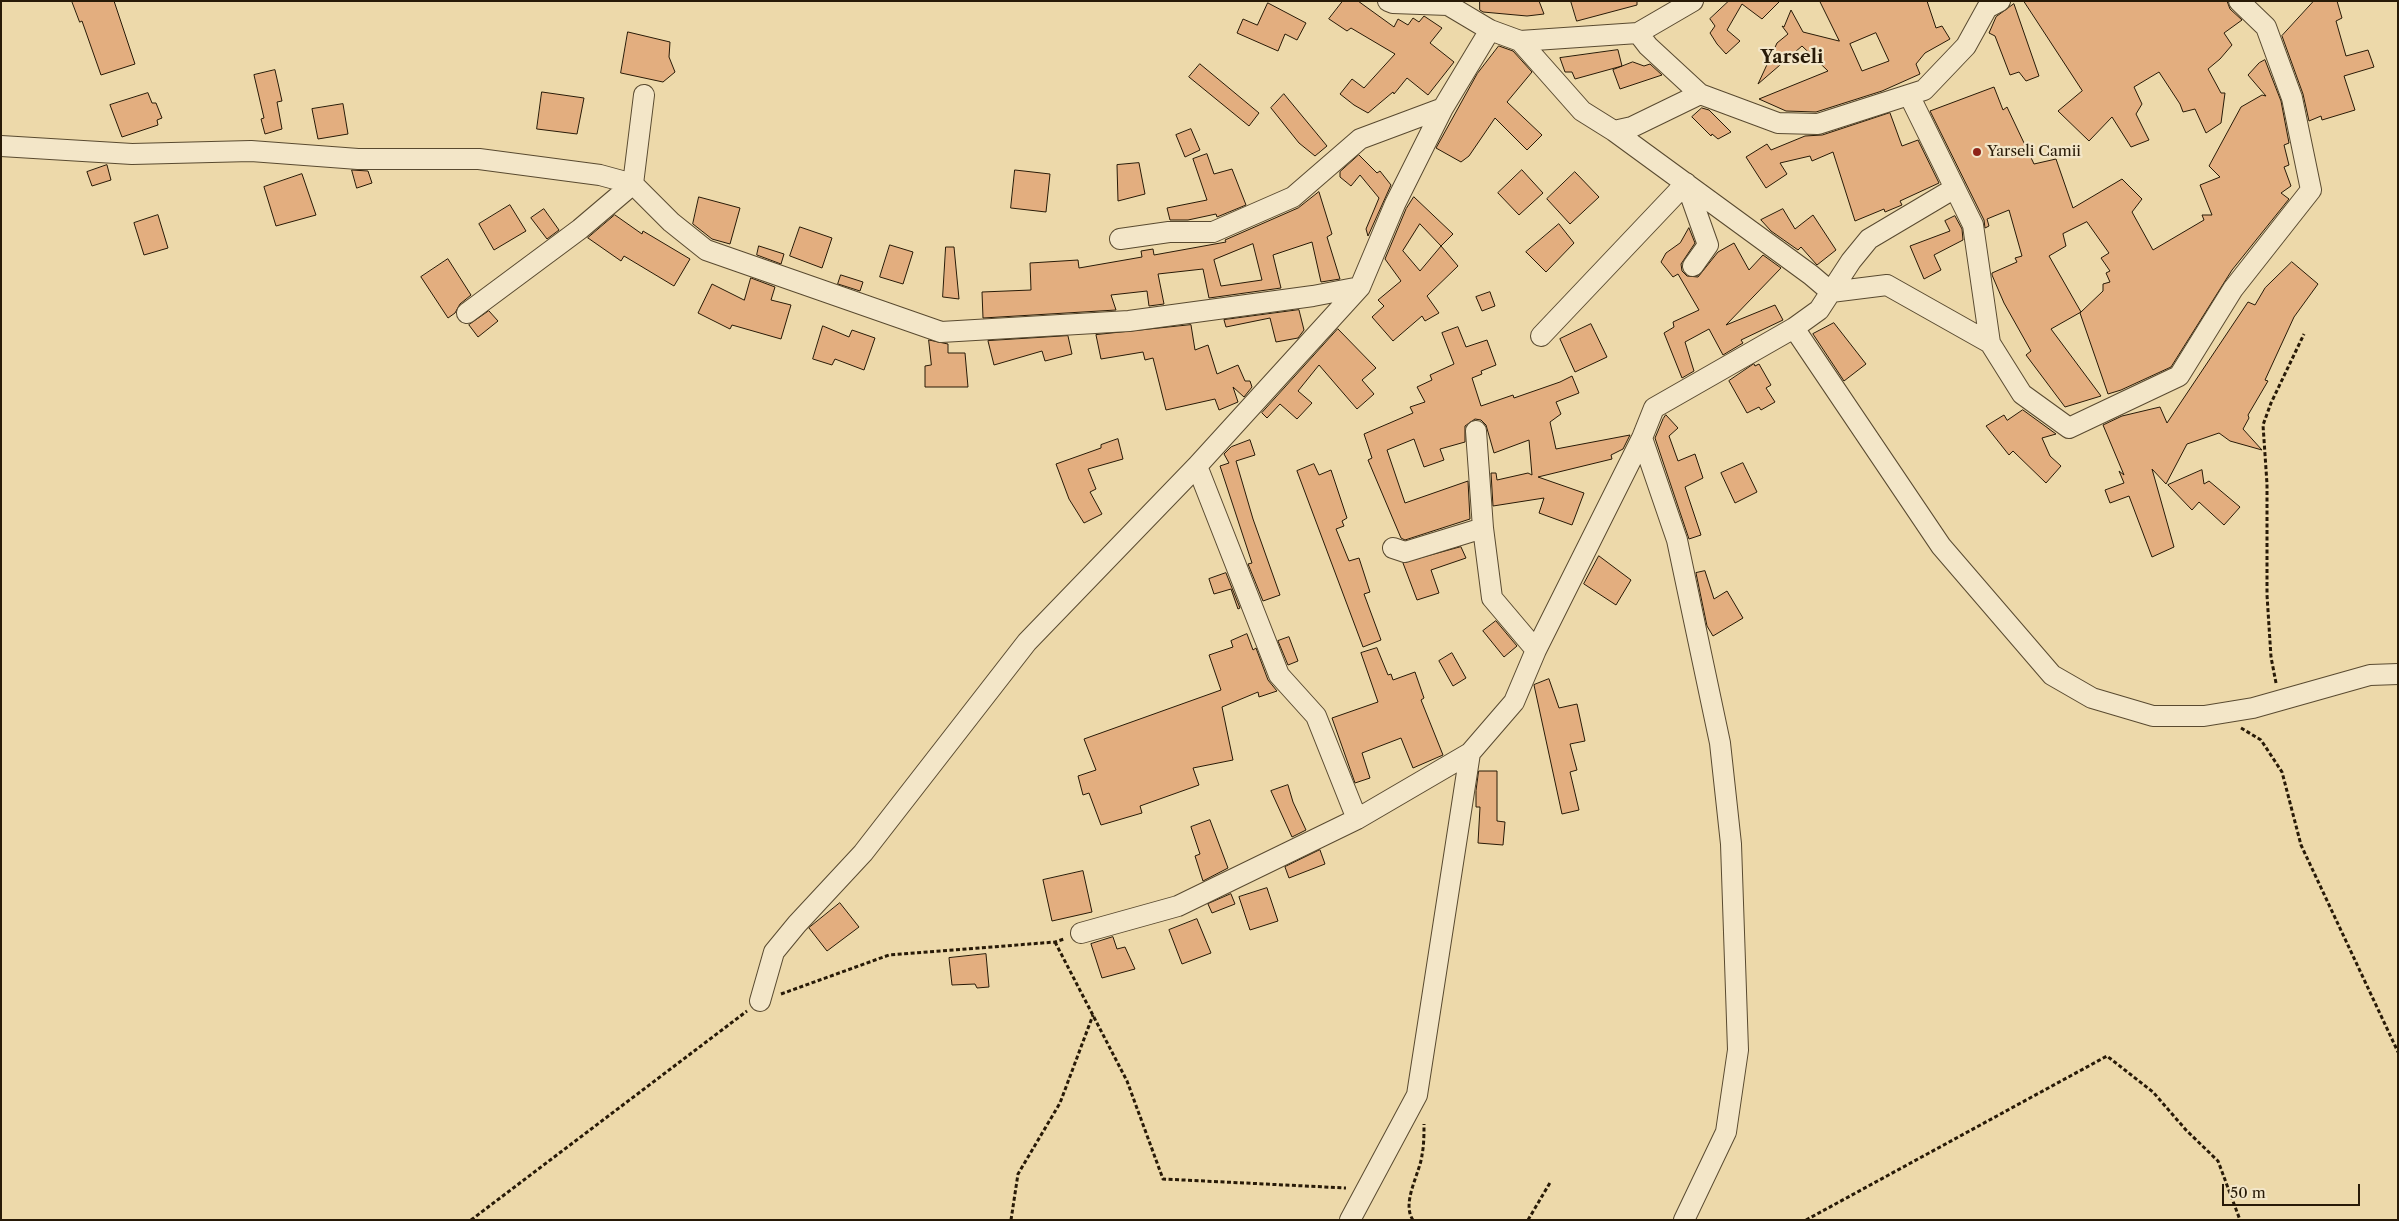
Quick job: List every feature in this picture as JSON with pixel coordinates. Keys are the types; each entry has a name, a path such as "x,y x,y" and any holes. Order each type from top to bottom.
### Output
{"street":[{"path":"1388,1 1393,4 1450,3 1490,30 1520,41 1638,34 1693,1"},
{"path":"1638,34 1648,46 1700,94 1778,123 1818,124 1924,90 1966,46 1987,8 2000,1"},
{"path":"1909,95 1973,225 1990,343 2022,394 2069,428 2179,376 2233,289 2311,190 2292,98 2266,27 2240,1"},
{"path":"760,1001 774,952 862,853 1027,642 1197,466 1360,286 1396,204 1443,108 1490,30"},
{"path":"1520,41 1582,111 1614,130 1811,275 1831,292 1887,285 1990,343"},
{"path":"1614,130 1632,128 1700,94"},
{"path":"467,312 580,229 632,184 644,95"},
{"path":"1120,239 1169,232 1213,232 1293,197 1360,138 1443,108"},
{"path":"1,146 132,154 251,151 358,159 479,159 600,175 632,184 671,222 706,250 941,332 1129,321 1313,296 1360,286"},
{"path":"1686,183 1708,245 1694,266"},
{"path":"1541,336 1686,183"},
{"path":"1081,933 1178,906 1357,819 1470,753 1514,702 1536,650 1642,438 1654,408 1794,328 1819,310 1851,261 1869,240 1955,188"},
{"path":"1794,328 1941,546 2052,675 2092,698 2153,716 2217,714 2253,708 2370,675 2398,674"},
{"path":"1476,431 1483,528 1492,598 1536,650"},
{"path":"1642,438 1680,550 1720,743 1731,844 1738,1050 1726,1132 1684,1220"},
{"path":"1197,466 1279,675 1316,716 1357,819"},
{"path":"1393,548 1405,552 1483,528"},
{"path":"1350,1220 1418,1095 1470,753"}],"path":[{"path":"2278,701 2271,657 2267,595 2267,484 2263,425 2271,403 2304,334"},
{"path":"2217,714 2261,740 2282,772 2301,845 2398,1052"},
{"path":"472,1220 760,1001 889,955 1055,942 1081,933"},
{"path":"1055,942 1127,1081 1163,1179 1367,1189"},
{"path":"1011,1220 1018,1174 1060,1103 1093,1015"},
{"path":"1806,1220 2107,1056 2153,1092 2186,1130 2218,1162 2240,1220"},
{"path":"1413,1220 1411,1216 1410,1195 1422,1157 1425,1112 1418,1095"},
{"path":"1528,1220 1551,1181"}],"building":[{"path":"72,1 114,1 135,64 101,75 82,21 80,22"},
{"path":"1343,1 1358,1 1394,27 1398,19 1408,25 1413,18 1419,22 1424,16 1442,28 1430,43 1454,62 1428,95 1407,78 1394,94 1393,92 1368,113 1340,94 1352,79 1364,88 1395,54 1351,28 1347,31 1329,19"},
{"path":"1480,1 1539,1 1544,14 1527,16 1483,12 1480,10"},
{"path":"1571,1 1637,1 1637,5 1577,21"},
{"path":"1729,1 1780,1 1762,19 1742,4 1727,30 1740,41 1726,54 1710,33 1715,26 1710,19"},
{"path":"1820,1 1927,1 1936,28 1942,26 1950,39 1925,53 1916,64 1920,74 1882,91 1816,112 1786,111 1759,99 1828,71 1802,46 1758,84 1777,43 1788,34 1782,26 1784,27 1791,10 1803,32 1839,41","holes":["1876,33 1889,61 1862,71 1850,44"]},
{"path":"2024,1 2227,1 2230,9 2242,20 2224,33 2232,45 2208,69 2221,93 2225,93 2221,123 2206,133 2195,109 2183,112 2180,104 2159,72 2134,87 2142,104 2136,114 2149,140 2131,147 2112,117 2089,141 2058,111 2082,91"},
{"path":"2314,1 2337,1 2342,18 2336,21 2346,56 2368,50 2374,67 2344,76 2355,110 2322,120 2321,116 2309,121 2303,94 2282,36"},
{"path":"1268,3 1306,23 1297,40 1285,34 1278,51 1237,33 1243,19 1257,25"},
{"path":"2014,4 2039,76 2026,81 2019,72 2010,75 1995,36 1989,33 1996,17"},
{"path":"628,32 670,42 669,57 675,72 663,82 621,73"},
{"path":"1499,46 1513,51 1532,72 1507,102 1542,135 1527,150 1495,118 1469,156 1461,162 1436,148 1477,74"},
{"path":"1618,50 1622,66 1575,79 1572,72 1565,72 1560,58"},
{"path":"2265,60 2281,101 2289,143 2284,145 2289,165 2284,167 2291,186 2281,193 2289,199 2232,270 2171,367 2108,394 2081,312 2051,329 2101,396 2065,407 2026,355 2031,351 2004,303 1992,275 1992,273 2017,262 2015,258 2022,256 2009,210 1987,219 1989,226 1985,228 1984,220 1930,111 1994,87 2003,110 2007,107 2034,164 2056,159 2073,208 2122,179 2142,199 2132,212 2153,250 2204,220 2202,215 2212,215 2200,185 2220,177 2209,166 2241,107 2262,95 2266,96 2248,75 2259,63","holes":["2087,222 2109,253 2101,258 2110,271 2106,273 2110,282 2103,284 2103,291 2081,312 2049,256 2066,246 2063,234"]},
{"path":"1633,62 1644,66 1650,64 1662,75 1620,89 1613,70"},
{"path":"1200,64 1259,113 1249,126 1189,77"},
{"path":"275,70 282,101 277,102 282,129 265,134 261,119 264,118 254,75"},
{"path":"542,92 584,98 577,134 537,129"},
{"path":"148,93 152,103 156,103 162,118 157,120 158,125 122,137 110,105"},
{"path":"1284,94 1327,146 1315,156 1299,143 1271,108"},
{"path":"343,104 348,134 318,139 312,109"},
{"path":"1702,108 1709,110 1731,132 1718,139 1712,134 1711,136 1692,117"},
{"path":"1890,113 1902,146 1918,140 1939,183 1900,201 1902,205 1885,212 1884,209 1855,221 1833,152 1812,161 1810,156 1780,163 1787,174 1766,188 1746,157 1767,144 1771,150 1805,136 1822,135"},
{"path":"1191,129 1200,150 1185,157 1176,135"},
{"path":"1207,154 1214,174 1232,169 1246,205 1217,217 1216,214 1188,220 1170,220 1167,208 1207,200 1193,159"},
{"path":"1359,155 1377,173 1380,171 1391,185 1368,236 1366,229 1379,198 1360,175 1351,186 1340,177 1340,172"},
{"path":"1139,163 1145,194 1118,201 1117,165"},
{"path":"107,165 111,180 92,186 87,172"},
{"path":"352,170 368,171 372,183 357,188"},
{"path":"1015,170 1050,174 1046,212 1011,208"},
{"path":"1522,170 1543,193 1519,215 1498,193"},
{"path":"1575,172 1599,197 1570,224 1547,199"},
{"path":"302,174 316,215 276,226 264,187"},
{"path":"1319,192 1332,234 1327,237 1340,279 1321,282 1312,242 1273,255 1281,288 1209,298 1203,269 1158,274 1164,304 1149,306 1147,291 1111,295 1116,310 983,318 982,292 1031,290 1030,263 1078,260 1079,268 1142,257 1141,251 1153,249 1154,255 1226,242 1225,240 1298,208","holes":["1253,244 1262,280 1221,286 1214,260"]},
{"path":"699,197 740,208 730,244 712,239 693,224"},
{"path":"1414,197 1453,234 1441,246 1458,266 1427,296 1439,313 1425,321 1422,316 1393,341 1372,317 1384,306 1378,300 1401,281 1385,259 1406,209","holes":["1420,224 1441,246 1420,271 1403,251"]},
{"path":"510,205 526,231 494,250 479,224"},
{"path":"544,209 559,230 547,239 531,218"},
{"path":"1783,209 1795,229 1813,215 1836,250 1817,265 1801,247 1798,250 1771,231 1761,220"},
{"path":"158,215 168,248 144,255 134,223"},
{"path":"615,215 642,234 643,231 690,259 674,286 624,256 621,261 588,238"},
{"path":"1955,216 1962,229 1963,240 1934,255 1941,270 1924,279 1910,246 1950,231 1945,221"},
{"path":"1559,224 1574,243 1546,272 1526,252"},
{"path":"800,227 832,238 822,268 790,256"},
{"path":"1689,228 1695,243 1681,264 1682,271 1687,276 1698,277 1718,252 1734,243 1749,270 1763,255 1781,268 1726,325 1775,305 1783,320 1741,340 1743,343 1723,355 1709,329 1685,342 1694,371 1682,378 1664,333 1674,327 1673,322 1699,310 1678,274 1673,277 1661,262 1666,253 1680,243"},
{"path":"890,245 913,252 903,284 880,277"},
{"path":"759,246 784,254 781,264 757,255"},
{"path":"946,247 954,247 959,299 943,297"},
{"path":"448,259 471,295 448,318 421,277"},
{"path":"2292,262 2318,284 2294,317 2265,380 2268,381 2248,415 2249,418 2243,429 2262,450 2230,441 2219,433 2187,444 2166,484 2152,469 2174,547 2152,557 2129,496 2110,503 2105,490 2124,483 2119,471 2124,475 2103,425 2122,416 2160,407 2167,423 2248,302 2255,305 2265,288"},
{"path":"841,275 863,282 860,291 838,284"},
{"path":"751,278 775,287 771,300 791,305 781,339 732,325 730,329 698,313 712,284 744,300"},
{"path":"1490,292 1495,306 1482,311 1476,297"},
{"path":"1299,310 1304,330 1298,338 1276,342 1270,318 1226,327 1224,320"},
{"path":"489,311 498,321 478,337 469,325"},
{"path":"1834,323 1866,364 1844,381 1813,334"},
{"path":"1591,324 1607,357 1575,372 1560,339"},
{"path":"1191,325 1195,350 1208,345 1217,374 1238,365 1245,381 1250,381 1252,387 1244,397 1233,387 1238,402 1219,410 1215,399 1166,410 1153,358 1145,360 1143,352 1101,359 1096,335"},
{"path":"823,326 849,337 852,330 875,338 864,370 835,359 832,365 813,359"},
{"path":"1458,327 1466,347 1487,340 1496,365 1481,371 1482,374 1472,378 1481,406 1513,395 1514,398 1572,376 1579,393 1556,402 1561,414 1550,422 1556,449 1630,435 1623,449 1611,455 1612,459 1538,477 1584,493 1572,525 1539,513 1544,498 1493,506 1491,473 1496,473 1497,480 1528,473 1532,475 1529,440 1494,453 1486,425 1481,420 1475,419 1465,426 1465,442 1440,449 1444,460 1424,467 1414,439 1387,450 1405,503 1468,481 1470,519 1405,540 1401,538 1368,460 1372,458 1364,434 1413,413 1410,407 1425,402 1417,387 1432,380 1430,375 1454,364 1442,333"},
{"path":"1338,329 1376,368 1362,380 1374,394 1357,409 1319,365 1298,391 1312,403 1297,419 1280,404 1267,418 1262,413"},
{"path":"1068,336 1072,354 1045,361 1042,351 994,365 988,341"},
{"path":"929,340 948,344 948,353 965,353 968,387 925,387 925,366 931,365"},
{"path":"1754,364 1755,366 1759,364 1771,385 1766,388 1775,402 1761,410 1759,407 1747,413 1729,381"},
{"path":"2023,410 2056,434 2042,438 2050,456 2061,466 2046,483 2013,451 2009,455 1986,426 2004,415 2007,420"},
{"path":"1666,415 1678,428 1669,436 1678,461 1695,454 1703,478 1685,487 1701,535 1689,539 1655,438"},
{"path":"1118,439 1123,459 1088,469 1096,489 1090,492 1102,514 1084,523 1069,499 1056,464 1101,448 1101,445"},
{"path":"1250,440 1255,455 1236,461 1253,519 1280,595 1263,601 1248,564 1252,563 1220,466 1229,463 1224,454 1231,447"},
{"path":"1743,463 1757,492 1735,503 1721,473"},
{"path":"1314,464 1319,475 1331,470 1347,518 1342,521 1344,526 1336,529 1349,561 1359,558 1370,592 1364,594 1381,640 1363,647 1297,471"},
{"path":"2202,470 2204,484 2209,481 2240,507 2224,525 2199,502 2192,510 2168,485"},
{"path":"1461,547 1466,558 1431,570 1439,593 1417,600 1403,563"},
{"path":"1599,556 1631,580 1616,605 1584,584"},
{"path":"1705,571 1714,599 1727,591 1743,618 1713,636 1707,626 1696,573"},
{"path":"1226,573 1240,608 1238,609 1231,589 1214,594 1209,579"},
{"path":"1496,621 1517,646 1504,657 1483,631"},
{"path":"1247,634 1253,650 1256,648 1268,680 1277,691 1259,697 1258,692 1222,707 1233,760 1193,768 1199,785 1140,806 1142,813 1101,825 1089,793 1083,795 1078,776 1096,770 1084,739 1221,690 1209,655 1233,647 1231,641"},
{"path":"1289,637 1298,661 1288,665 1278,641"},
{"path":"1377,648 1388,675 1391,674 1393,680 1415,672 1424,698 1421,700 1443,755 1413,768 1401,738 1362,753 1370,778 1355,783 1332,718 1378,702 1361,653"},
{"path":"1452,653 1466,678 1453,686 1439,661"},
{"path":"1549,679 1559,708 1577,704 1585,741 1570,744 1577,770 1570,772 1579,810 1562,814 1534,685"},
{"path":"1479,771 1497,771 1497,821 1505,822 1503,845 1478,843 1480,807 1476,807 1476,791"},
{"path":"1288,785 1293,802 1306,830 1292,837 1271,791"},
{"path":"1210,820 1228,868 1203,881 1195,856 1200,854 1191,827"},
{"path":"1320,850 1325,864 1289,878 1285,867"},
{"path":"1083,871 1092,912 1052,921 1043,880"},
{"path":"1267,888 1278,921 1250,930 1239,897"},
{"path":"1231,894 1235,904 1212,913 1208,904"},
{"path":"840,903 859,927 827,951 809,928"},
{"path":"1197,919 1211,953 1182,964 1169,930"},
{"path":"1113,937 1117,949 1125,947 1135,969 1102,978 1091,944"},
{"path":"986,954 989,987 977,988 975,984 952,985 949,958"}],"place":[{"name":"Yarseli Camii","path":"1977,152"}],"district":[{"name":"Yarseli","path":"1792,58"}]}
